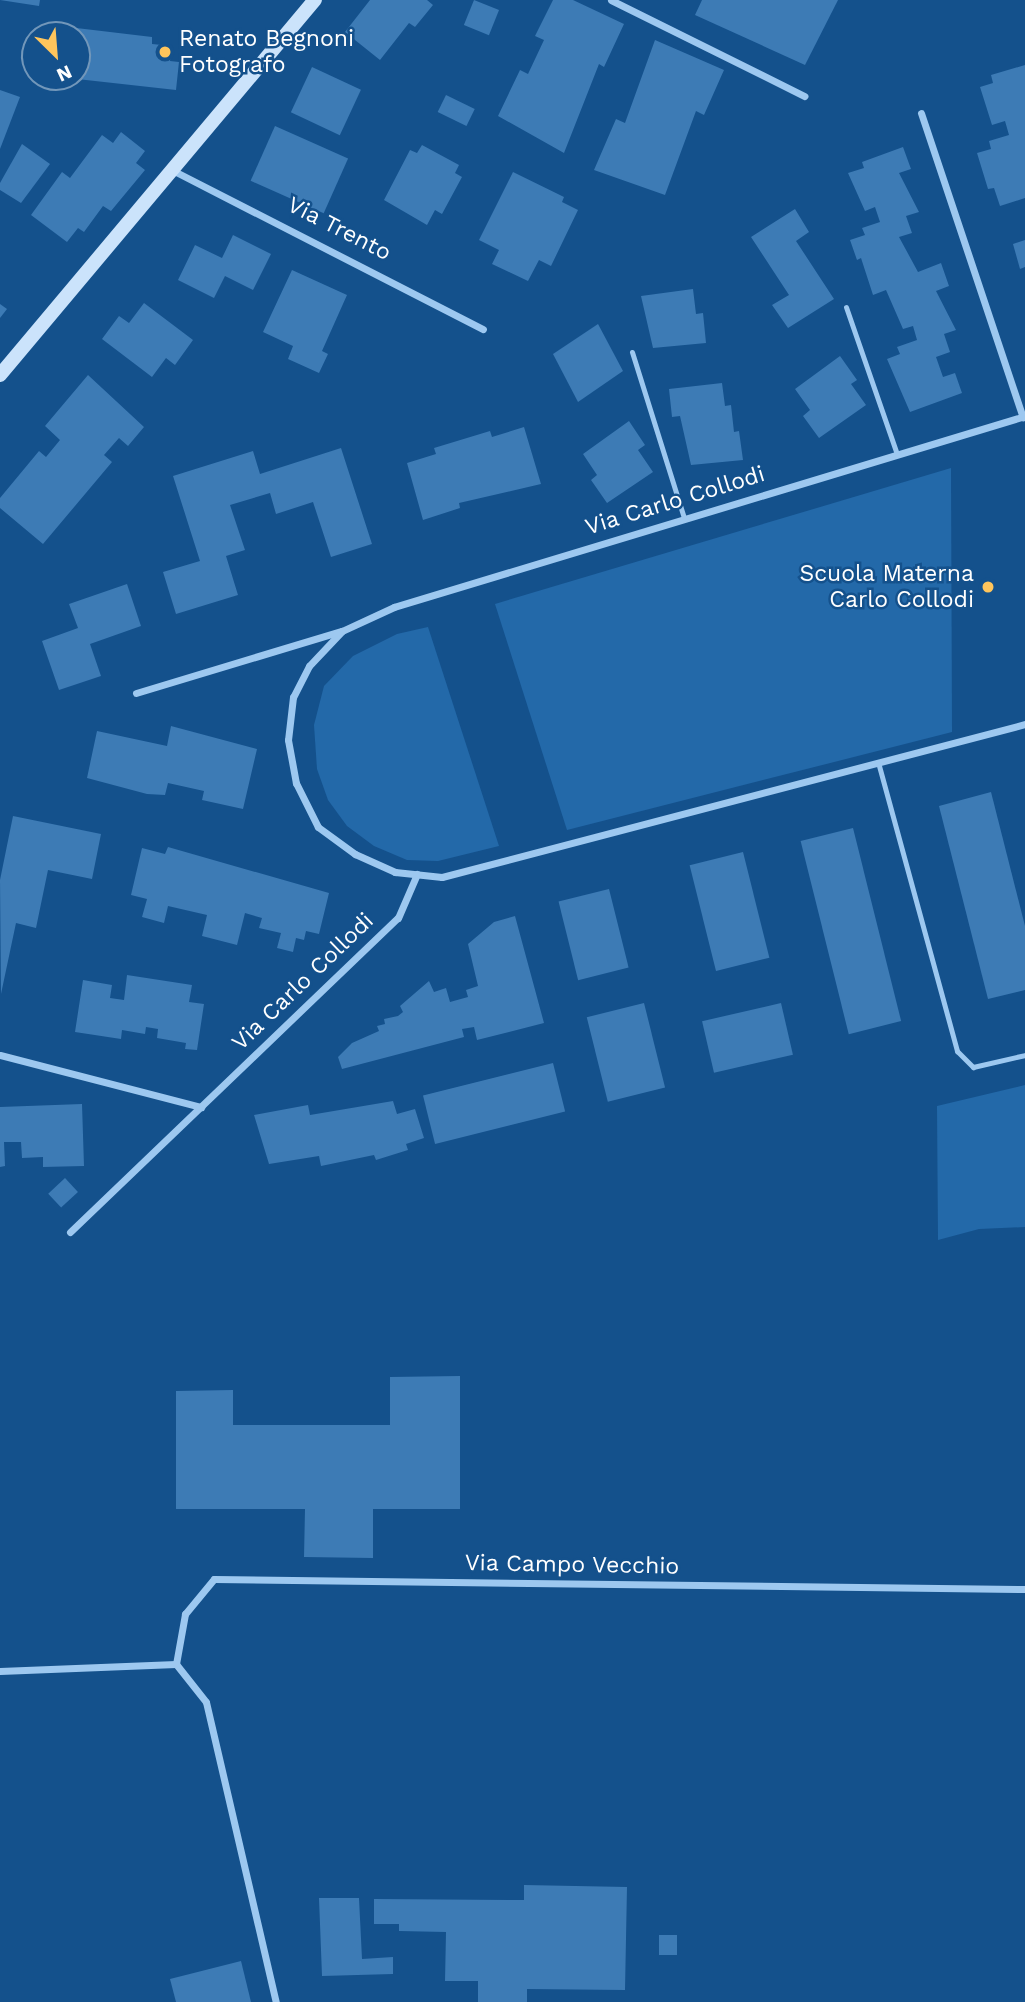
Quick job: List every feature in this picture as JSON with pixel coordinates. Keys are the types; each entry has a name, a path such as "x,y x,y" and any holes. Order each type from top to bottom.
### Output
{"street":[{"path":"0,375 314,0"},
{"path":"611,0 804,96"},
{"name":"Via Carlo Collodi","path":"136,693 342,631 449,588 1024,417 921,113"},
{"name":"Via Trento","path":"173,171 483,329"},
{"name":"Via Carlo Collodi","path":"342,631 309,666 293,698 288,740 296,783 318,827 355,854 395,872 442,877 1025,724"},
{"name":"Via Carlo Collodi","path":"70,1232 398,918 417,874"},
{"path":"0,1055 19,1056 201,1107"},
{"name":"Via Campo Vecchio","path":"176,1664 185,1614 214,1579 1025,1589"},
{"path":"0,1671 176,1664 206,1702 276,2002"}],"lane":[{"path":"846,307 897,454"},
{"path":"632,352 684,518"},
{"path":"878,762 957,1051 973,1067 1025,1055"}],"shaded area":[{"path":"951,468 952,732 567,830 495,604"},
{"path":"428,627 499,846 438,861 407,860 374,846 347,826 328,800 317,769 314,725 324,686 353,656 397,634"},
{"path":"1025,1085 1025,1227 979,1229 938,1240 937,1106"}],"building":[{"path":"0,0 40,0 39,6"},
{"path":"370,0 427,0 433,5 415,27 409,23 380,60 345,32"},
{"path":"474,0 499,10 489,35 464,25"},
{"path":"553,0 573,0 624,24 604,67 599,64 564,153 498,116 520,70 528,74 544,40 535,36"},
{"path":"702,0 838,0 805,65 695,15"},
{"path":"91,30 152,37 152,44 172,46 170,61 179,62 176,90 91,81"},
{"path":"655,40 724,70 704,115 696,111 665,195 594,170 616,119 625,123"},
{"path":"1025,65 1025,198 1000,206 994,188 988,189 977,153 991,149 989,141 1009,135 1005,121 992,125 980,87 993,83 991,75"},
{"path":"312,67 361,90 340,135 291,112"},
{"path":"0,90 20,97 0,149"},
{"path":"446,95 475,109 466,126 438,112"},
{"path":"275,126 348,159 324,213 251,181"},
{"path":"121,132 145,151 136,163 145,170 111,211 103,206 84,232 78,228 67,242 31,215 62,172 70,178 102,135 113,143"},
{"path":"22,144 50,164 21,203 0,190 0,183"},
{"path":"422,145 459,165 455,173 462,177 442,214 435,210 427,225 384,200 410,150 417,153"},
{"path":"903,147 911,169 899,173 919,212 906,216 912,233 899,237 918,272 941,263 949,286 936,291 956,330 944,334 950,352 936,357 943,377 955,373 962,393 910,412 887,359 900,354 897,347 917,340 913,326 903,329 886,290 873,295 861,258 857,260 850,240 865,235 862,228 880,222 875,207 865,211 848,173 864,168 862,162"},
{"path":"513,172 564,197 562,202 578,210 551,266 539,260 528,281 492,264 499,250 479,240"},
{"path":"795,209 809,232 796,241 834,299 788,328 772,305 789,295 751,237"},
{"path":"233,235 271,254 253,290 225,276 214,298 178,280 195,245 222,258"},
{"path":"1025,240 1025,267 1020,269 1013,244"},
{"path":"292,270 347,295 322,351 328,354 319,373 288,359 293,346 263,332"},
{"path":"693,289 696,314 703,313 706,343 653,348 641,296"},
{"path":"144,303 193,340 175,365 166,358 152,377 102,339 119,316 129,323"},
{"path":"0,304 7,309 0,318"},
{"path":"598,324 623,371 578,402 553,354"},
{"path":"840,356 857,380 851,384 866,405 819,438 803,416 810,410 795,389"},
{"path":"88,375 144,427 128,446 119,438 104,455 112,462 43,544 0,508 0,498 39,451 46,457 60,440 45,426"},
{"path":"722,383 725,406 731,405 734,432 739,431 743,460 691,465 680,416 672,417 669,389"},
{"path":"629,421 645,445 638,450 653,472 607,503 591,480 597,475 583,454"},
{"path":"524,427 541,484 459,503 460,508 423,520 407,463 436,454 434,448 490,431 492,437"},
{"path":"341,448 372,544 331,557 313,502 276,514 270,493 230,505 245,550 226,556 238,595 176,614 163,572 200,561 173,476 253,451 260,474"},
{"path":"127,584 141,626 90,644 101,676 59,690 42,641 78,628 69,604"},
{"path":"171,726 257,749 243,809 202,800 204,791 168,783 165,795 147,794 87,778 97,731 167,746"},
{"path":"991,792 1025,926 1025,990 988,999 939,806"},
{"path":"13,816 101,834 92,879 48,870 36,928 16,923 1,994 0,880"},
{"path":"853,828 901,1021 849,1034 801,841"},
{"path":"168,847 329,893 319,934 306,931 304,940 296,938 293,952 277,948 281,933 259,928 262,918 245,913 237,945 202,936 207,915 168,906 164,923 142,917 147,899 131,895 142,848 165,854"},
{"path":"743,852 769,958 716,971 690,865"},
{"path":"609,889 629,968 578,980 559,902"},
{"path":"515,916 544,1023 477,1040 474,1027 462,1029 464,1037 342,1069 338,1057 352,1043 379,1031 377,1026 385,1024 384,1019 403,1012 400,1006 429,981 434,992 446,988 450,1002 468,997 466,990 478,986 468,944 494,922"},
{"path":"127,975 192,985 189,1002 204,1004 197,1050 185,1049 186,1043 157,1038 158,1029 146,1027 145,1034 122,1030 121,1039 75,1032 83,980 112,985 110,998 124,1000"},
{"path":"644,1003 665,1087 608,1102 587,1017"},
{"path":"781,1003 793,1055 714,1073 702,1021"},
{"path":"553,1063 565,1112 435,1144 423,1095"},
{"path":"393,1101 397,1114 415,1109 424,1138 406,1144 408,1150 376,1160 374,1155 321,1166 319,1156 269,1164 254,1115 308,1105 310,1115"},
{"path":"82,1104 84,1166 43,1167 43,1157 22,1158 21,1142 4,1142 5,1166 0,1167 0,1107"},
{"path":"65,1178 78,1192 61,1208 48,1194"},
{"path":"460,1376 460,1509 373,1509 373,1558 304,1557 305,1509 176,1509 176,1391 233,1390 233,1425 390,1425 390,1377"},
{"path":"524,1885 627,1887 625,1990 527,1989 527,2002 478,2002 478,1981 445,1981 446,1932 399,1931 399,1924 374,1924 374,1899 524,1900"},
{"path":"319,1898 359,1898 362,1959 393,1957 393,1974 322,1976"},
{"path":"659,1935 677,1935 677,1955 659,1955"},
{"path":"241,1961 251,2002 176,2002 170,1979"}],"place":[{"name":"Renato Begnoni Fotografo","path":"165,52"},
{"name":"Scuola Materna Carlo Collodi","path":"988,587"}]}
